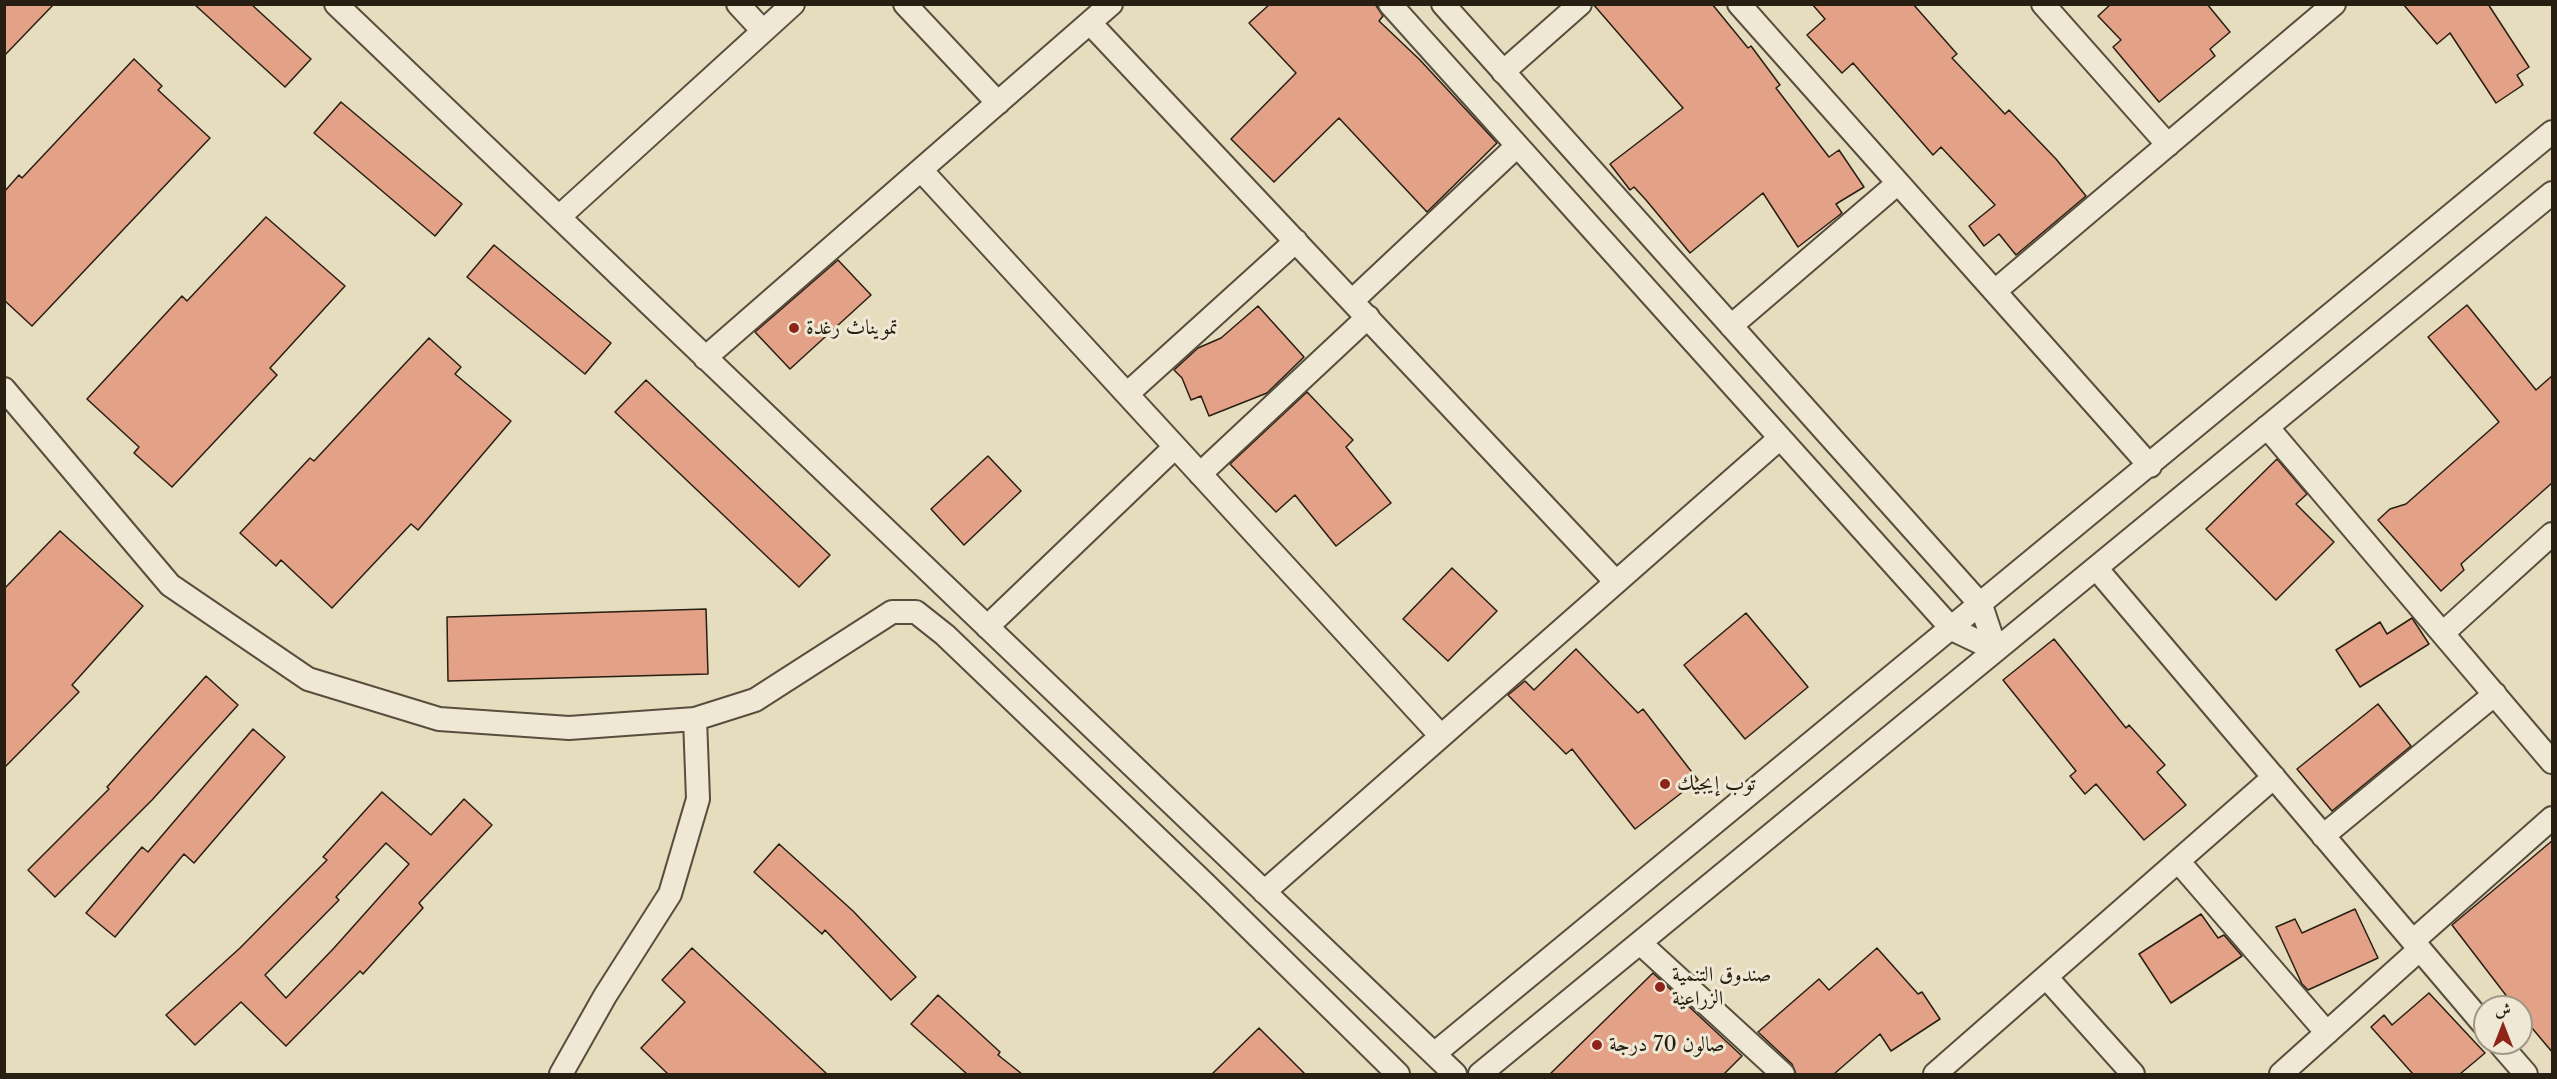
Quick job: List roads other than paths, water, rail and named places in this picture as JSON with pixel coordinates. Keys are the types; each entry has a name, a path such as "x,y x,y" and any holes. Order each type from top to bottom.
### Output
{"street":[{"path":"336,4 1455,1074"},
{"path":"738,4 763,31"},
{"path":"559,218 793,4"},
{"path":"904,4 998,103"},
{"path":"1390,4 1952,630 1996,650"},
{"path":"1443,4 1982,605 1996,650"},
{"path":"1503,72 1580,4"},
{"path":"1739,4 2150,466"},
{"path":"2043,4 2168,145"},
{"path":"1995,291 2334,4"},
{"path":"705,358 1100,11 1296,241 1616,582"},
{"path":"1434,1054 1952,630 2553,132"},
{"path":"1352,301 1517,146"},
{"path":"921,170 1441,736"},
{"path":"1731,326 1898,183"},
{"path":"1494,1070 1640,943 2553,193"},
{"path":"1127,394 1296,241"},
{"path":"1200,474 1368,318"},
{"path":"4,389 170,585 308,680 439,718 569,728 695,719 754,700 892,612 916,612 945,635 1198,877 1398,1074"},
{"path":"2267,428 2553,762"},
{"path":"1264,892 1780,438"},
{"path":"987,627 1175,447"},
{"path":"2443,633 2553,534"},
{"path":"2096,568 2473,1012"},
{"path":"2324,836 2495,694"},
{"path":"561,1074 605,996 670,894 698,799 695,719"},
{"path":"1935,1074 2274,777"},
{"path":"2281,1074 2553,818"},
{"path":"2178,861 2327,1033"},
{"path":"1640,943 1783,1074"},
{"path":"2046,977 2133,1074"},
{"path":"2509,1055 2526,1074"}],"place":[{"name":"تمويناث رغدة","path":"794,328"},
{"name":"توب إيجيك","path":"1665,784"},
{"name":"صندوق التنمية الزراعية","path":"1660,987"},
{"name":"صالون 70 درجة","path":"1597,1045"}]}
